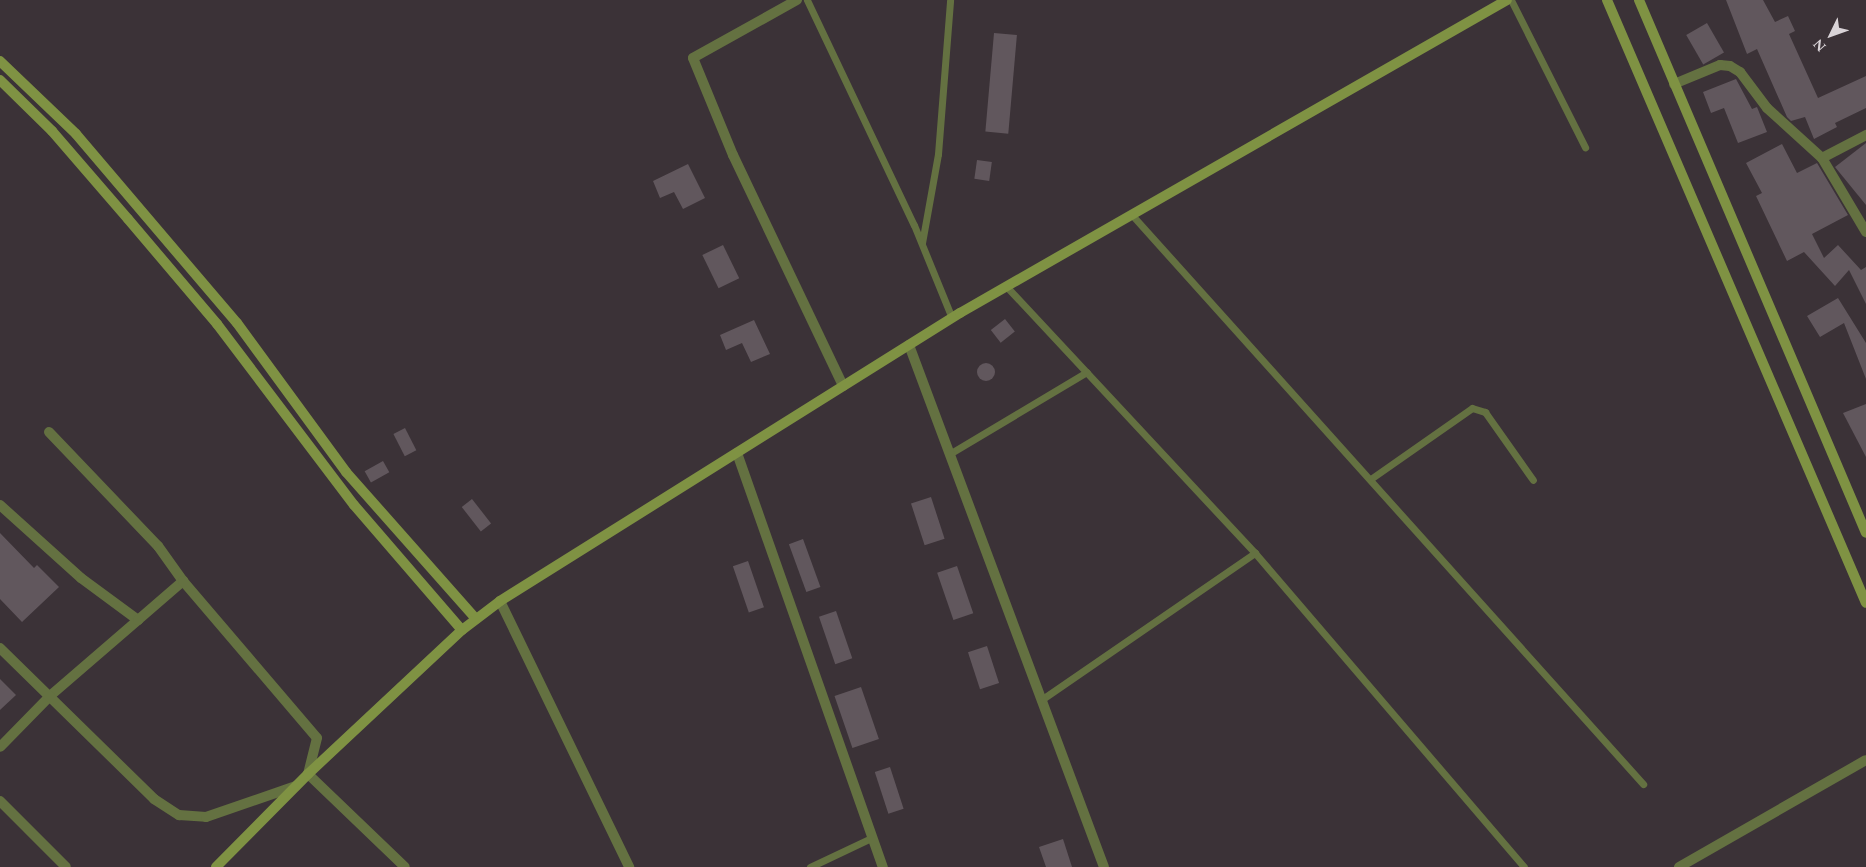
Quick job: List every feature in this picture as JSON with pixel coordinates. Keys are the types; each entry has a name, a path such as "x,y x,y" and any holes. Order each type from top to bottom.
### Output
{"street":[{"path":"797,0 693,58 733,155 843,386"},
{"path":"216,867 308,774 462,630 500,601 952,318 1509,0"},
{"path":"1607,0 1866,603"},
{"path":"1639,0 1866,533"},
{"path":"0,61 76,134 237,323 346,472 476,619"},
{"path":"1674,84 1720,65 1730,66 1740,72 1768,108 1822,158 1866,232"},
{"path":"0,80 52,131 192,294 354,505 462,630"},
{"path":"1822,158 1866,134"},
{"path":"909,345 951,453 1104,867"},
{"path":"49,432 158,546 183,581 317,738 308,774"},
{"path":"736,453 871,838 883,867"},
{"path":"0,505 81,578 138,620"},
{"path":"0,747 50,696 183,581"},
{"path":"500,601 625,865"},
{"path":"0,648 154,798 180,815 206,818 296,786"},
{"path":"1679,867 1866,760"},
{"path":"308,774 405,867"},
{"path":"0,801 66,867"}],"lane":[{"path":"807,0 922,243 952,318"},
{"path":"922,243 938,154 950,0"},
{"path":"1509,0 1585,147"},
{"path":"1132,215 1372,478 1643,784"},
{"path":"1006,286 1255,553 1524,867"},
{"path":"951,453 1087,372"},
{"path":"1372,478 1472,408 1486,412 1533,480"},
{"path":"1041,700 1255,553"},
{"path":"810,867 871,838"}],"building":[{"path":"1726,0 1763,0 1775,22 1788,16 1795,31 1789,34 1818,98 1866,76 1866,108 1835,123 1837,127 1814,139 1805,117 1791,121 1787,117 1757,49 1747,54"},
{"path":"1707,23 1724,52 1703,64 1686,35"},
{"path":"994,33 1017,35 1008,134 985,132"},
{"path":"1736,79 1752,109 1757,107 1767,132 1738,143 1724,108 1711,113 1703,92"},
{"path":"1866,143 1866,205 1835,167"},
{"path":"1782,144 1797,173 1817,163 1848,215 1812,234 1824,258 1838,245 1861,270 1866,267 1866,304 1849,270 1835,286 1804,252 1787,261 1756,196 1762,193 1746,163"},
{"path":"977,160 992,162 989,181 974,179"},
{"path":"688,164 705,198 683,209 674,192 660,198 653,181"},
{"path":"723,245 739,278 719,288 702,255"},
{"path":"1838,298 1866,343 1866,379 1844,323 1820,337 1807,316"},
{"path":"1005,319 1015,332 1001,343 991,330"},
{"path":"754,320 770,354 751,362 742,343 726,350 720,335"},
{"path":"982,363 990,363 995,368 993,379 982,381 977,376 977,368"},
{"path":"1866,404 1866,457 1843,413"},
{"path":"405,428 416,450 405,456 393,434"},
{"path":"383,461 389,472 371,483 365,471"},
{"path":"931,497 945,539 925,545 911,503"},
{"path":"472,499 491,523 481,531 462,507"},
{"path":"0,533 34,568 37,565 59,587 22,622 0,599"},
{"path":"803,539 820,587 806,592 789,544"},
{"path":"748,561 764,607 749,613 733,566"},
{"path":"957,566 973,613 953,620 937,573"},
{"path":"836,611 852,658 835,664 819,617"},
{"path":"987,646 999,683 980,689 968,652"},
{"path":"0,679 16,695 0,710"},
{"path":"861,687 879,739 852,748 835,696"},
{"path":"890,767 904,809 888,814 875,772"},
{"path":"1063,839 1072,867 1046,867 1039,847"}]}
